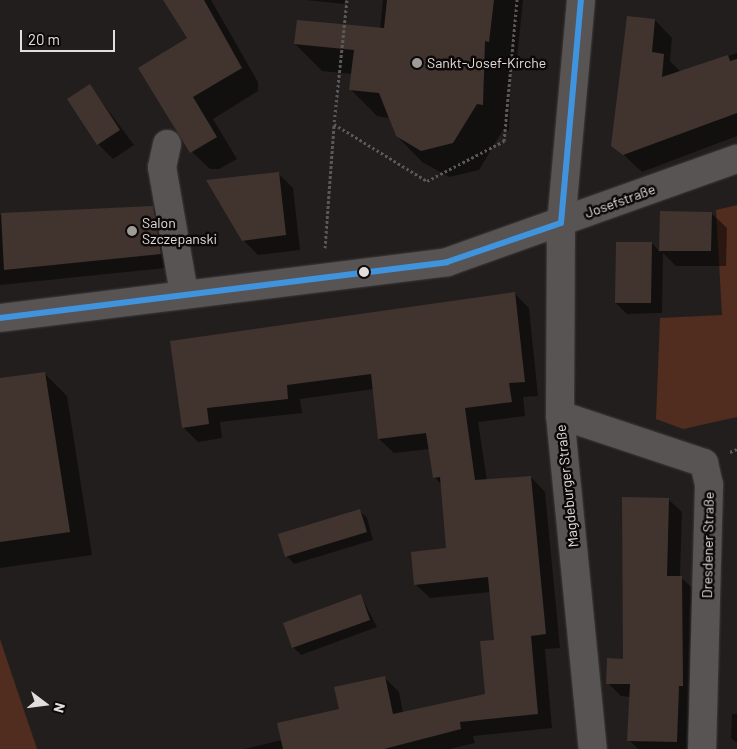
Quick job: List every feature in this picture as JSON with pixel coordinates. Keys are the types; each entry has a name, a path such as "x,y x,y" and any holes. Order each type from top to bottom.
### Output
{"street":[{"name":"Magdeburger Straße","path":"580,0 561,223 560,415 592,749"},
{"path":"167,144 162,167 184,293"},
{"name":"Josefstraße","path":"0,318 184,293 323,279 447,262 737,159"},
{"name":"Dresdener Straße","path":"560,415 704,462 709,485 702,749"}],"path":[{"path":"323,279 334,124 347,0"},
{"path":"334,124 427,181 504,141 517,0"}],"shaded area":[{"path":"737,205 737,417 683,429 656,419 660,318 722,315 716,210"},
{"path":"0,639 37,749 0,749"}],"building":[{"path":"163,0 204,0 242,68 193,97 217,137 190,153 138,68 187,38"},
{"name":"Sankt-Josef-Kirche","path":"387,0 494,0 489,42 485,41 483,105 477,104 453,143 421,151 396,136 379,93 349,90 354,50 294,44 297,20 384,28"},
{"path":"627,16 655,19 652,52 664,54 662,77 728,55 730,61 737,59 737,113 623,155 611,146"},
{"path":"90,84 120,130 97,145 67,99"},
{"path":"279,172 286,235 242,241 206,180"},
{"path":"153,206 161,254 4,270 1,213"},
{"path":"660,211 712,212 711,251 659,251"},
{"path":"616,242 652,242 651,303 615,303"},
{"path":"515,292 525,382 509,383 512,402 465,408 475,480 531,476 546,634 531,636 538,714 460,722 461,729 384,749 283,749 277,723 339,709 334,687 385,676 393,714 485,694 480,641 494,640 488,577 414,585 411,552 446,548 440,477 433,478 426,433 378,439 371,374 287,385 288,399 207,408 209,424 182,428 170,341"},
{"path":"45,372 70,532 0,542 0,378"},
{"path":"622,497 669,498 667,576 682,576 683,686 679,686 677,742 627,741 630,684 606,684 607,658 623,659"},
{"path":"360,509 367,532 285,557 278,534"},
{"path":"361,594 370,620 292,648 283,623"}],"transit line":[{"path":"561,223 581,0"},
{"path":"0,318 447,262 561,223"}],"place":[{"name":"Sankt-Josef-Kirche","path":"417,63"},
{"name":"Salon Szczepanski","path":"132,231"}]}
